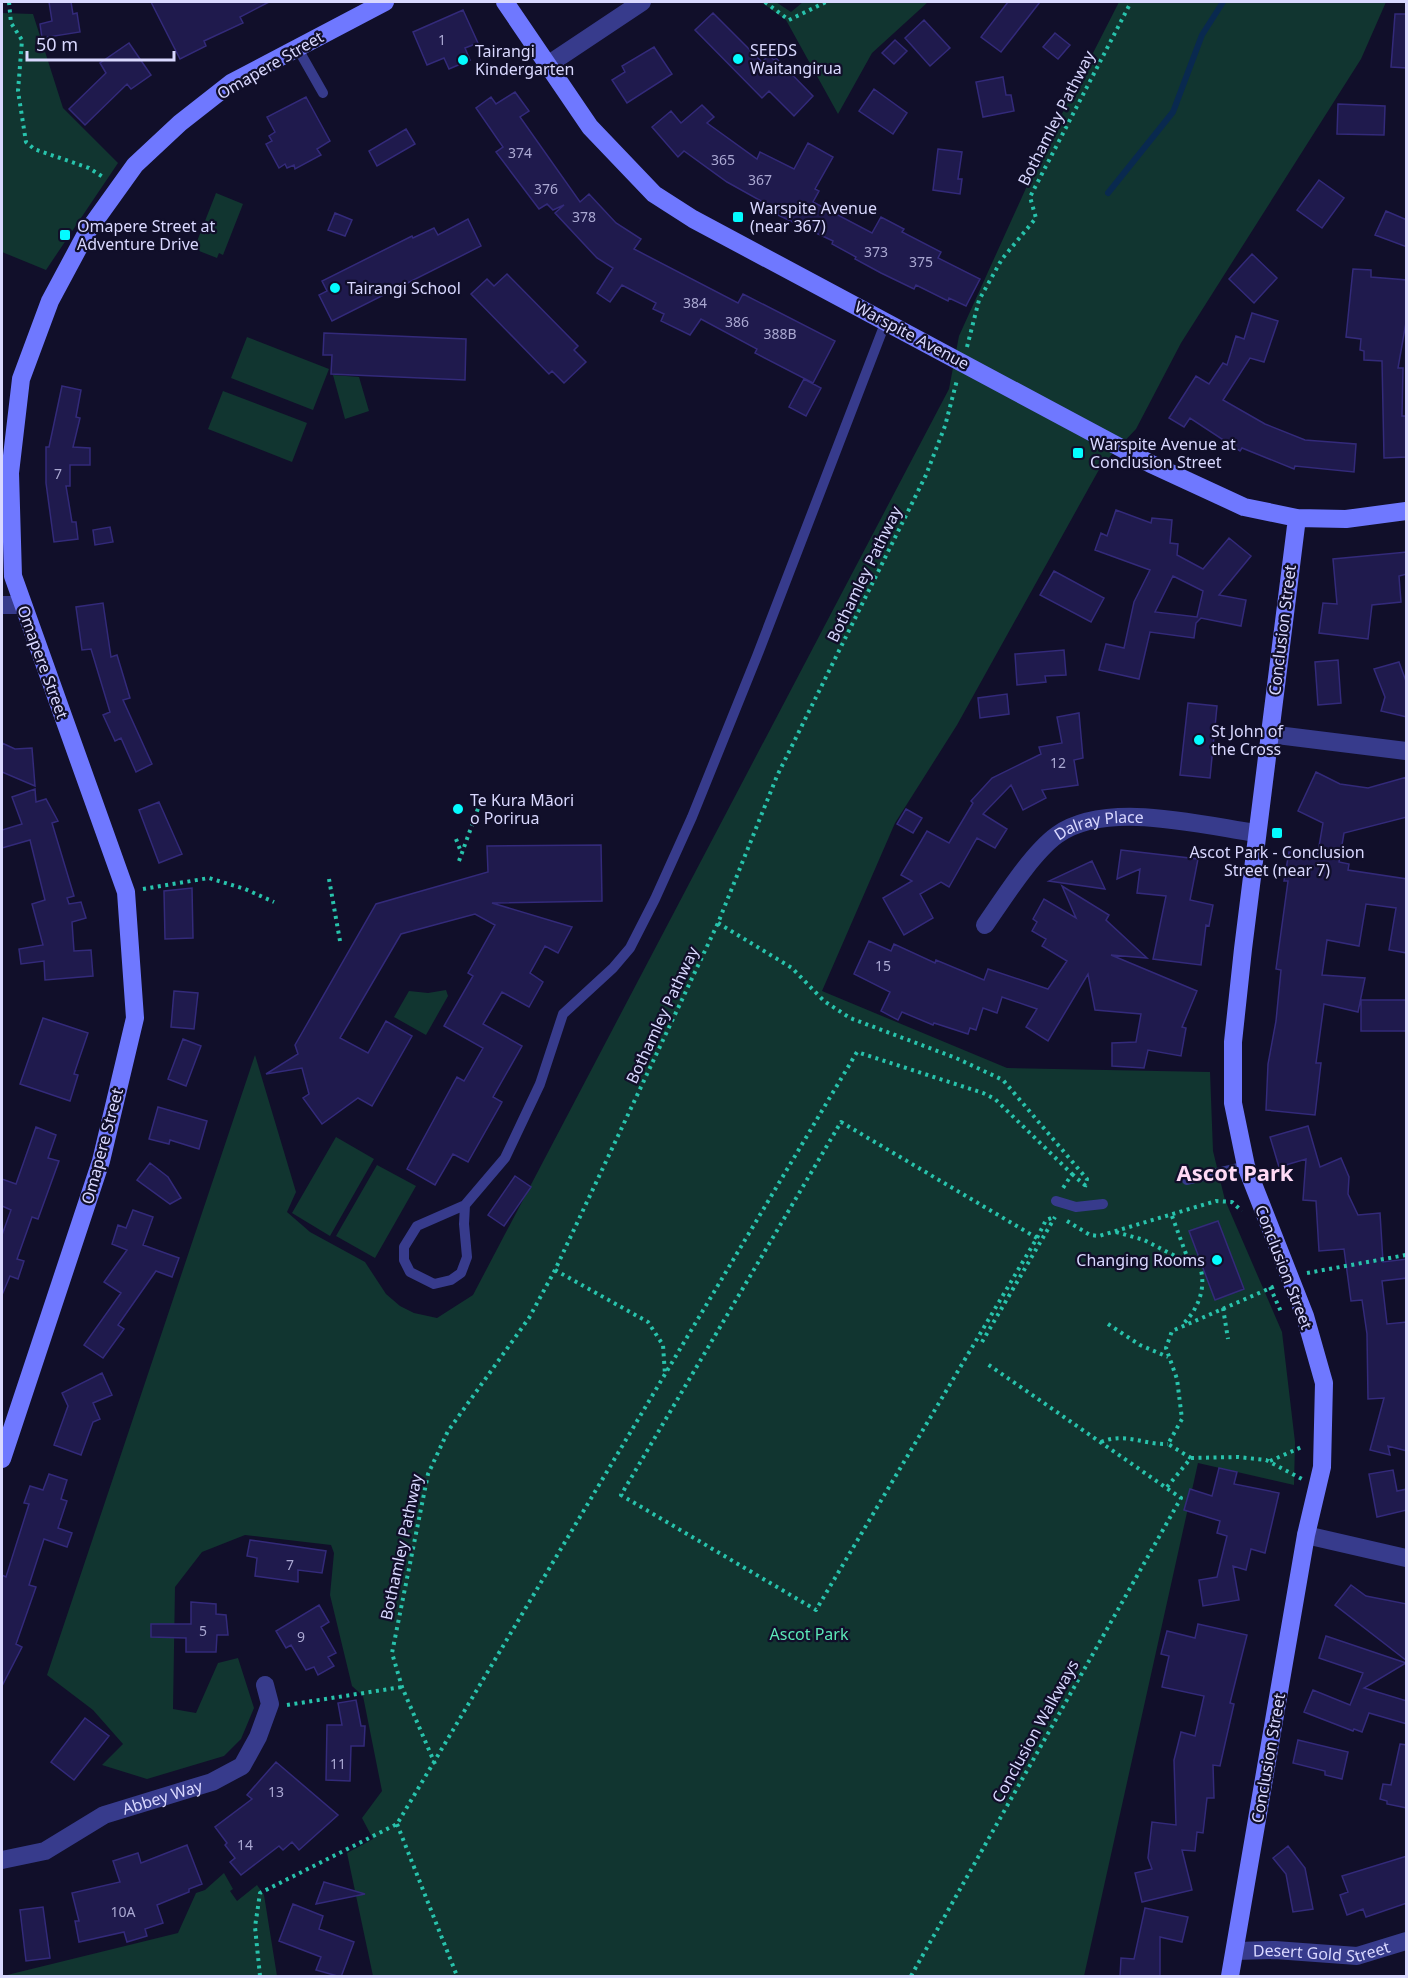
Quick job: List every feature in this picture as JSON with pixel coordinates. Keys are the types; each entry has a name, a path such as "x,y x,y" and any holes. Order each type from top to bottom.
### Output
{"main road":[{"name":"Omapere Street","path":"2,1459 101,1161 135,1018 126,892 13,576 10,473 21,380 50,301 87,232 135,165 173,130 231,83 385,2"},
{"name":"Warspite Avenue","path":"505,2 590,127 654,194 693,219 1199,488 1244,507 1297,518 1346,519 1407,511"},
{"name":"Conclusion Street","path":"1230,1977 1306,1535 1310,1480 1325,1412 1324,1383 1305,1316 1246,1166 1233,1103 1233,1042 1256,833 1297,518"}],"street":[{"path":"549,64 642,2"},
{"path":"2,605 22,605"},
{"path":"1269,734 1407,751"},
{"name":"Dalray Place","path":"985,925 1017,878 1058,835 1098,818 1142,817 1256,833"},
{"path":"1306,1535 1407,1558"},
{"path":"265,1685 270,1704"},
{"name":"Abbey Way","path":"2,1860 17,1859 45,1851 104,1815 227,1776 242,1766 249,1755 270,1704"},
{"name":"Desert Gold Street","path":"1235,1951 1275,1950 1357,1956 1407,1941"}],"lane":[{"path":"298,49 323,93"},
{"path":"465,1205 467,1257 461,1273 451,1280 434,1284 410,1272 404,1260 404,1247 417,1226 465,1205 505,1158 540,1084 563,1014 613,968 630,948 655,899 757,656 886,321"},
{"path":"1187,1180 1246,1166"},
{"path":"1056,1201 1076,1207 1103,1204"}],"path":[{"path":"9,2 11,23 21,40 18,92 26,142 34,149 88,168 119,188"},
{"path":"765,2 789,20 826,2"},
{"name":"Bothamley Pathway","path":"435,1764 402,1687 392,1653 428,1474 448,1431 529,1318 555,1270 718,923 777,776 926,475 945,426 979,300 1002,259 1036,218 1030,197 1131,2"},
{"path":"459,861 480,802"},
{"path":"456,839 461,855"},
{"path":"126,892 209,878 245,889 274,902"},
{"path":"329,879 340,941"},
{"path":"260,1977 255,1927 260,1893 397,1824 435,1764 857,1052 983,1093 995,1099 1087,1188 1087,1179 1003,1080 956,1058 850,1018 824,1001 792,968 718,923"},
{"path":"1037,1238 841,1122 621,1495 816,1610 1037,1238 1046,1220 1053,1217 1095,1236 1227,1200 1242,1211"},
{"path":"982,1342 1053,1217 1056,1201 1072,1174"},
{"path":"1171,1215 1189,1263"},
{"path":"1115,1232 1143,1240 1189,1263 1198,1264 1204,1277 1196,1307 1182,1325"},
{"path":"1168,1444 1182,1419 1182,1402 1177,1378 1168,1357 1168,1337 1172,1331 1182,1325 1215,1314 1223,1307 1270,1287 1309,1273 1407,1255"},
{"path":"555,1270 648,1322 663,1345 665,1375"},
{"path":"1270,1287 1286,1325"},
{"path":"1223,1307 1228,1339"},
{"path":"1108,1324 1140,1345 1168,1357"},
{"path":"986,1363 1167,1487 1191,1458"},
{"path":"1101,1442 1123,1437 1156,1444 1168,1444 1191,1458 1238,1457 1269,1461 1310,1480"},
{"path":"1304,1457 1307,1439"},
{"path":"1269,1461 1306,1445"},
{"path":"1302,1468 1310,1480"},
{"name":"Conclusion Walkways","path":"911,1977 1181,1498 1167,1487"},
{"path":"270,1704 296,1706 402,1687"},
{"path":"397,1824 457,1977"}],"green space":[{"path":"761,2 776,2 791,12 803,2 928,2 872,53 838,114 786,20"},
{"path":"1119,2 1386,2 1361,59 1181,343 1136,429 1101,466 957,725 895,823 822,991 1007,1068 1210,1072 1213,1151 1225,1200 1282,1332 1295,1442 1294,1485 1198,1463 1084,1976 373,1976 347,1853 373,1839 362,1818 382,1791 363,1696 352,1686 330,1595 334,1553 331,1545 245,1535 202,1552 175,1587 173,1709 196,1713 218,1663 238,1658 254,1708 241,1739 224,1756 147,1779 102,1765 123,1744 93,1710 47,1675 255,1055 296,1192 287,1212 310,1232 365,1262 386,1294 400,1306 414,1313 437,1318 473,1295 949,389 959,336 1041,155"},
{"path":"2,13 33,14 63,108 118,163 46,270 2,252"},
{"path":"216,193 243,204 223,255 219,253 217,258 194,249"},
{"path":"247,337 329,369 313,410 231,378"},
{"path":"333,375 359,377 369,411 345,419"},
{"path":"223,391 307,423 292,462 208,429"},
{"path":"446,990 448,996 426,1035 394,1017 409,991 428,993"},
{"path":"336,1137 374,1159 330,1236 292,1213"},
{"path":"377,1165 416,1186 375,1258 336,1236"},
{"path":"224,1873 233,1889 230,1891 237,1901 257,1885 264,1895 277,1976 3,1976 178,1933 196,1893 205,1890"}],"building":[{"path":"49,2 71,2 73,14 77,13 80,32 42,38 40,24 52,21"},
{"path":"151,2 269,2 240,17 243,23 204,41 206,46 180,59"},
{"path":"1008,2 1040,2 1001,52 981,37"},
{"path":"463,10 478,43 465,48 470,60 449,69 444,58 427,65 413,32"},
{"path":"713,13 762,62 769,55 774,60 776,58 813,96 794,116 769,91 762,98 695,30"},
{"path":"1395,14 1407,14 1407,68 1391,67"},
{"path":"924,20 950,48 930,66 905,38"},
{"path":"1055,33 1070,45 1058,59 1043,47"},
{"path":"895,40 907,51 894,64 882,53"},
{"path":"129,43 151,75 131,89 127,84 85,125 69,109 106,73 100,63"},
{"path":"654,47 672,74 627,103 612,80 625,72 622,66"},
{"path":"1003,77 1006,95 1011,95 1014,111 983,117 976,82"},
{"path":"874,89 907,113 893,134 859,111"},
{"path":"515,92 529,111 520,117 580,202 589,194 616,223 641,239 634,249 738,303 743,294 835,341 813,383 755,353 757,349 701,319 690,335 661,321 664,314 653,309 656,303 622,285 610,302 597,293 613,268 597,258 555,213 564,205 553,210 547,204 539,209 496,152 503,147 476,108 491,97 496,104"},
{"path":"306,97 330,141 317,149 321,155 295,169 294,165 287,168 285,164 279,168 266,144 272,141 269,136 275,132 267,117"},
{"path":"1338,104 1385,106 1384,135 1337,134"},
{"path":"702,105 714,117 707,123 757,159 760,152 794,169 808,143 833,157 815,189 819,191 813,202 872,233 881,217 904,229 902,232 941,252 938,258 980,279 966,306 949,298 948,301 916,285 914,289 881,273 832,244 833,241 778,215 779,211 727,182 684,151 678,157 652,127 671,111 681,123"},
{"path":"406,129 415,144 377,166 369,151"},
{"path":"938,149 962,152 958,179 962,179 960,194 933,190"},
{"path":"1319,180 1344,198 1322,228 1297,210"},
{"path":"1386,211 1407,220 1407,247 1375,235"},
{"path":"335,213 352,220 345,236 328,230"},
{"path":"468,219 481,246 332,321 319,295 327,291 322,281 412,236 413,238 434,228 438,235"},
{"path":"1252,254 1277,278 1254,303 1229,279"},
{"path":"1353,269 1371,270 1371,277 1407,280 1407,317 1398,368 1403,368 1402,416 1407,416 1407,457 1384,458 1382,361 1364,360 1364,351 1360,350 1361,339 1346,337"},
{"path":"507,274 578,346 574,350 586,362 564,383 552,371 549,374 471,294 487,279 494,286"},
{"path":"1252,313 1278,321 1264,362 1250,358 1223,400 1265,424 1305,440 1356,444 1354,472 1295,466 1294,469 1242,448 1240,451 1190,418 1184,427 1169,418 1196,376 1209,384 1223,363 1227,365 1236,336 1244,339"},
{"path":"324,333 466,339 465,380 331,374 332,355 323,355"},
{"path":"804,379 821,388 806,416 789,407"},
{"path":"62,386 81,390 76,417 80,418 73,447 90,448 90,465 70,465 70,486 66,486 72,522 76,522 78,539 54,542 46,483 46,447 49,447"},
{"path":"1116,510 1151,523 1152,518 1172,520 1170,543 1178,544 1177,555 1203,569 1229,538 1251,556 1219,595 1246,600 1241,626 1201,618 1196,623 1194,638 1150,632 1139,679 1099,670 1106,644 1124,648 1134,602 1150,570 1095,550 1101,533 1107,536","holes":["1173,576 1203,591 1197,617 1155,612"]},
{"path":"110,527 113,542 95,545 93,530"},
{"path":"1407,552 1407,574 1399,576 1401,602 1372,605 1368,639 1319,633 1323,603 1337,604 1333,559"},
{"path":"1054,571 1104,598 1091,622 1040,595"},
{"path":"103,603 111,657 117,655 130,698 123,700 152,764 136,772 121,738 115,741 103,715 110,712 91,649 82,650 76,607"},
{"path":"1064,650 1066,675 1045,676 1046,682 1017,685 1015,654"},
{"path":"1338,660 1341,703 1318,705 1315,662"},
{"path":"1399,662 1407,684 1407,717 1381,711 1385,697 1374,669"},
{"path":"1007,694 1009,714 980,718 978,698"},
{"name":"St John of the Cross","path":"1188,703 1217,706 1210,778 1180,775"},
{"path":"1079,713 1083,758 1074,760 1078,785 1042,790 1046,798 1023,810 1011,785 983,814 1007,829 995,848 977,838 949,887 941,882 920,894 933,918 904,935 883,898 912,881 901,875 927,831 949,843 973,803 971,801 992,778 1041,754 1039,747 1062,743 1057,717"},
{"path":"2,743 15,749 32,748 35,786 2,772"},
{"path":"1316,772 1340,784 1368,788 1407,777 1407,817 1344,833 1339,862 1349,864 1348,870 1407,879 1407,953 1389,950 1396,908 1366,904 1359,946 1327,940 1322,975 1365,978 1358,1012 1324,1004 1316,1063 1321,1063 1315,1115 1266,1110 1268,1064 1276,1021 1281,970 1276,969 1288,881 1284,881 1289,852 1317,858 1323,823 1298,811"},
{"path":"35,789 36,802 46,799 58,821 52,823 74,896 67,898 69,904 81,902 86,918 72,922 74,951 91,950 93,976 45,980 44,961 21,964 19,949 43,945 32,904 45,900 30,840 2,848 2,830 22,824 12,797"},
{"path":"159,802 182,854 159,863 139,810"},
{"path":"906,809 922,818 913,833 897,824"},
{"path":"601,845 602,901 492,903 572,927 558,953 545,946 530,973 543,982 529,1007 502,992 483,1024 522,1046 493,1097 502,1102 468,1162 453,1154 435,1185 407,1169 457,1077 464,1081 483,1048 444,1026 473,976 468,973 495,925 475,914 401,934 340,1038 368,1053 386,1021 412,1036 372,1106 358,1098 322,1124 303,1098 309,1094 302,1068 266,1074 298,1054 295,1045 376,904 488,872 487,846"},
{"path":"1121,850 1198,859 1190,900 1213,905 1209,926 1206,925 1201,965 1153,959 1166,896 1137,893 1140,869 1117,879"},
{"path":"1092,861 1105,889 1049,881"},
{"path":"1062,886 1109,915 1106,920 1147,958 1111,955 1197,991 1182,1027 1186,1028 1181,1056 1148,1050 1144,1068 1112,1066 1112,1043 1136,1042 1141,1014 1095,1010 1088,974 1048,1041 1026,1027 1037,1009 1002,997 997,1013 983,1008 976,1030 970,1028 968,1034 934,1023 933,1025 902,1012 898,1020 881,1011 890,992 854,974 869,941 891,951 894,944 935,963 936,960 984,980 988,969 1048,989 1067,961 1042,946 1046,939 1032,931 1037,922 1033,919 1044,899 1076,918"},
{"path":"192,888 193,938 165,939 164,891"},
{"path":"174,991 198,993 194,1029 171,1027"},
{"path":"1361,1000 1407,1000 1407,1031 1361,1031"},
{"path":"43,1018 88,1033 74,1074 78,1075 70,1101 20,1084"},
{"path":"183,1039 201,1046 186,1086 168,1079"},
{"path":"158,1107 207,1121 199,1149 170,1140 169,1144 149,1139"},
{"path":"1308,1126 1320,1167 1341,1158 1349,1177 1348,1194 1358,1215 1380,1213 1383,1262 1407,1259 1407,1278 1382,1281 1387,1324 1407,1322 1407,1451 1388,1446 1390,1455 1370,1450 1384,1398 1368,1399 1367,1334 1362,1300 1351,1301 1344,1249 1319,1251 1316,1201 1303,1200 1306,1159 1279,1167 1270,1137"},
{"path":"36,1127 56,1135 48,1158 59,1161 38,1219 32,1217 17,1259 24,1261 18,1279 10,1276 2,1295 2,1235 11,1210 2,1206 2,1179 16,1184"},
{"path":"150,1163 168,1177 181,1198 170,1204 137,1180"},
{"path":"515,1176 531,1187 504,1226 488,1215"},
{"path":"133,1210 153,1217 143,1245 179,1258 172,1277 156,1271 118,1325 124,1329 103,1358 84,1345 121,1293 104,1282 127,1250 112,1244 118,1225 126,1228"},
{"name":"Changing Rooms","path":"1218,1221 1244,1289 1215,1300 1189,1231"},
{"path":"102,1373 112,1395 93,1403 100,1419 93,1422 81,1455 54,1445 68,1406 62,1393"},
{"path":"1219,1468 1237,1472 1234,1484 1279,1493 1265,1553 1251,1549 1246,1570 1233,1566 1239,1600 1203,1606 1199,1580 1217,1577 1227,1536 1217,1533 1220,1521 1184,1510 1190,1489 1212,1496"},
{"path":"1393,1470 1397,1491 1407,1489 1407,1510 1377,1517 1369,1474"},
{"path":"49,1474 67,1480 61,1499 67,1501 58,1528 72,1533 67,1547 44,1539 29,1585 36,1587 16,1644 22,1647 2,1686 2,1575 6,1577 29,1504 24,1503 30,1486 43,1490"},
{"path":"250,1540 326,1551 322,1573 298,1570 298,1582 255,1576 257,1558 247,1556"},
{"path":"1351,1585 1366,1596 1407,1604 1407,1661 1335,1605"},
{"path":"191,1602 216,1604 216,1614 226,1615 228,1635 217,1635 216,1652 186,1652 186,1638 151,1637 151,1624 191,1624"},
{"path":"319,1605 329,1622 321,1627 336,1653 328,1657 334,1666 318,1675 314,1667 306,1670 291,1645 286,1648 276,1631"},
{"path":"1198,1624 1247,1635 1230,1703 1234,1704 1220,1766 1213,1765 1214,1798 1207,1798 1203,1833 1197,1832 1195,1851 1182,1850 1192,1890 1142,1902 1135,1873 1152,1869 1148,1858 1152,1822 1176,1825 1174,1760 1181,1732 1195,1736 1204,1696 1162,1687 1169,1656 1161,1654 1167,1631 1195,1638"},
{"path":"1326,1636 1406,1663 1364,1688 1407,1701 1407,1724 1369,1713 1362,1732 1354,1729 1353,1731 1304,1712 1313,1690 1350,1705 1363,1673 1319,1658"},
{"path":"356,1700 361,1726 365,1726 364,1746 351,1746 350,1781 326,1780 327,1725 342,1725 338,1703"},
{"path":"85,1718 109,1736 74,1780 51,1762"},
{"path":"1298,1740 1348,1752 1342,1779 1325,1775 1325,1771 1293,1763"},
{"path":"1400,1744 1407,1745 1407,1808 1387,1804 1387,1801 1380,1799 1383,1784 1391,1785"},
{"path":"276,1762 338,1815 299,1850 292,1842 283,1850 279,1846 241,1875 230,1862 235,1858 215,1827 252,1799 247,1795"},
{"path":"187,1845 202,1884 157,1905 163,1923 145,1929 147,1936 127,1942 124,1932 79,1942 75,1921 79,1921 72,1893 120,1882 113,1861 138,1853 141,1863"},
{"path":"1288,1846 1305,1868 1313,1909 1293,1912 1286,1874 1273,1858"},
{"path":"1407,1856 1407,1903 1366,1917 1363,1909 1347,1915 1340,1895 1348,1892 1342,1876"},
{"path":"324,1882 365,1894 316,1904"},
{"path":"293,1904 323,1916 319,1929 354,1942 341,1977 316,1970 321,1957 279,1941"},
{"path":"43,1907 50,1958 26,1961 20,1910"},
{"path":"1145,1908 1188,1917 1182,1942 1160,1937 1160,1977 1120,1977 1121,1958 1134,1959"}],"waterway":[{"path":"1108,193 1173,112 1202,35 1223,2"}],"place":[{"name":"SEEDS Waitangirua","path":"738,59"},
{"name":"Tairangi Kindergarten","path":"463,60"},
{"name":"Warspite Avenue (near 367)","path":"738,217"},
{"name":"Omapere Street at Adventure Drive","path":"65,235"},
{"name":"Tairangi School","path":"335,288"},
{"name":"Warspite Avenue at Conclusion Street","path":"1078,453"},
{"name":"St John of the Cross","path":"1199,740"},
{"name":"Te Kura Māori o Porirua","path":"458,809"},
{"name":"Ascot Park - Conclusion Street (near 7)","path":"1277,833"},
{"name":"Changing Rooms","path":"1217,1260"}],"district":[{"name":"Ascot Park","path":"1235,1172"}]}
